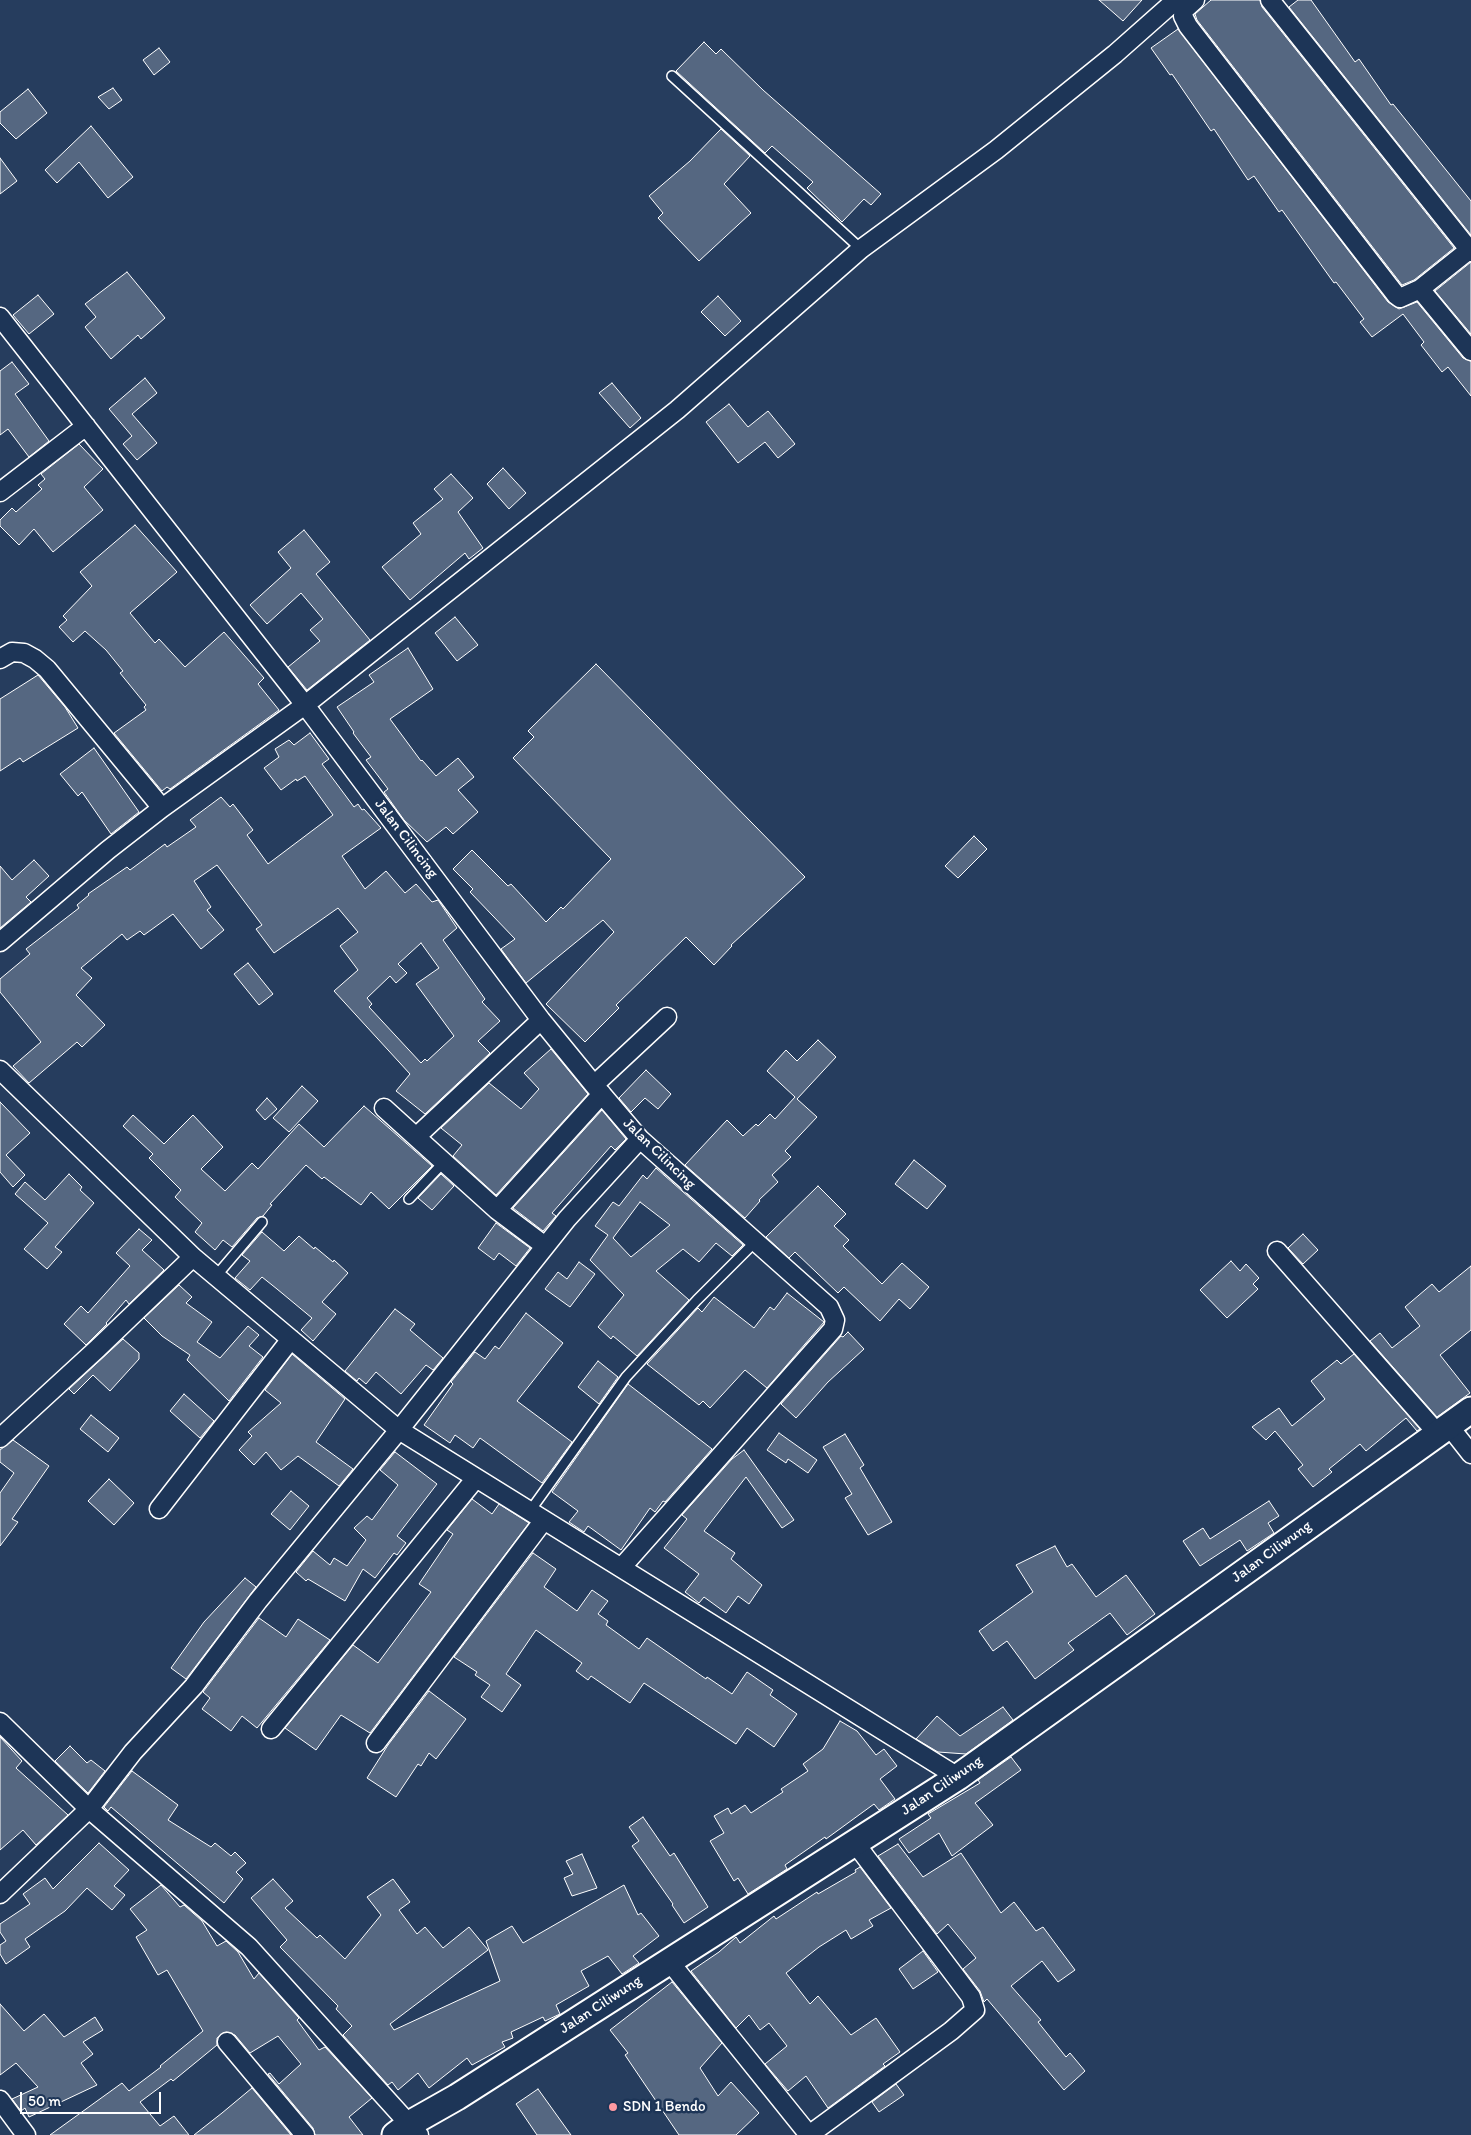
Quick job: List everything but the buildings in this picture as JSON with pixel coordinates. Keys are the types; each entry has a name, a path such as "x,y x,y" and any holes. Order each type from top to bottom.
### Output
{"main road":[{"name":"Jalan Ciliwung","path":"408,2131 457,2097 958,1777 1471,1410"}],"street":[{"path":"0,942 108,850 162,808 305,705 677,410 861,249 996,150 1115,54 1176,0"},
{"path":"1195,0 1184,10 1183,16 1188,26 1396,295 1400,298 1425,296 1470,251 1270,0"},
{"path":"1425,296 1471,351"},
{"name":"Jalan Cilincing","path":"0,317 305,705 542,1020 598,1089 640,1139 829,1307 836,1320 833,1329 621,1568"},
{"path":"0,492 86,426"},
{"path":"0,659 12,652 24,653 47,669 162,808"},
{"path":"497,1210 598,1089 667,1017"},
{"path":"416,1137 542,1020"},
{"path":"0,1070 193,1256 399,1430 958,1777"},
{"path":"384,1108 497,1210 545,1246"},
{"path":"0,1894 89,1809 133,1752 194,1686 258,1602 399,1430 567,1219 640,1139"},
{"path":"1277,1251 1444,1430 1471,1454"},
{"path":"0,1438 97,1349 193,1256"},
{"path":"159,1509 291,1339"},
{"path":"271,1729 476,1478"},
{"path":"376,1743 537,1516"},
{"path":"0,1722 89,1809 248,1947 408,2131"},
{"path":"669,1962 809,2135 945,2035 975,2010 974,2001 855,1843"},
{"path":"228,2042 305,2135"},
{"path":"0,2100 26,2135"}],"lane":[{"path":"672,76 861,249"},
{"path":"409,1199 443,1163"},
{"path":"216,1276 262,1222"},
{"path":"537,1516 626,1377 697,1300 755,1242"}],"place":[{"name":"SDN 1 Bendo","path":"613,2107"}]}
